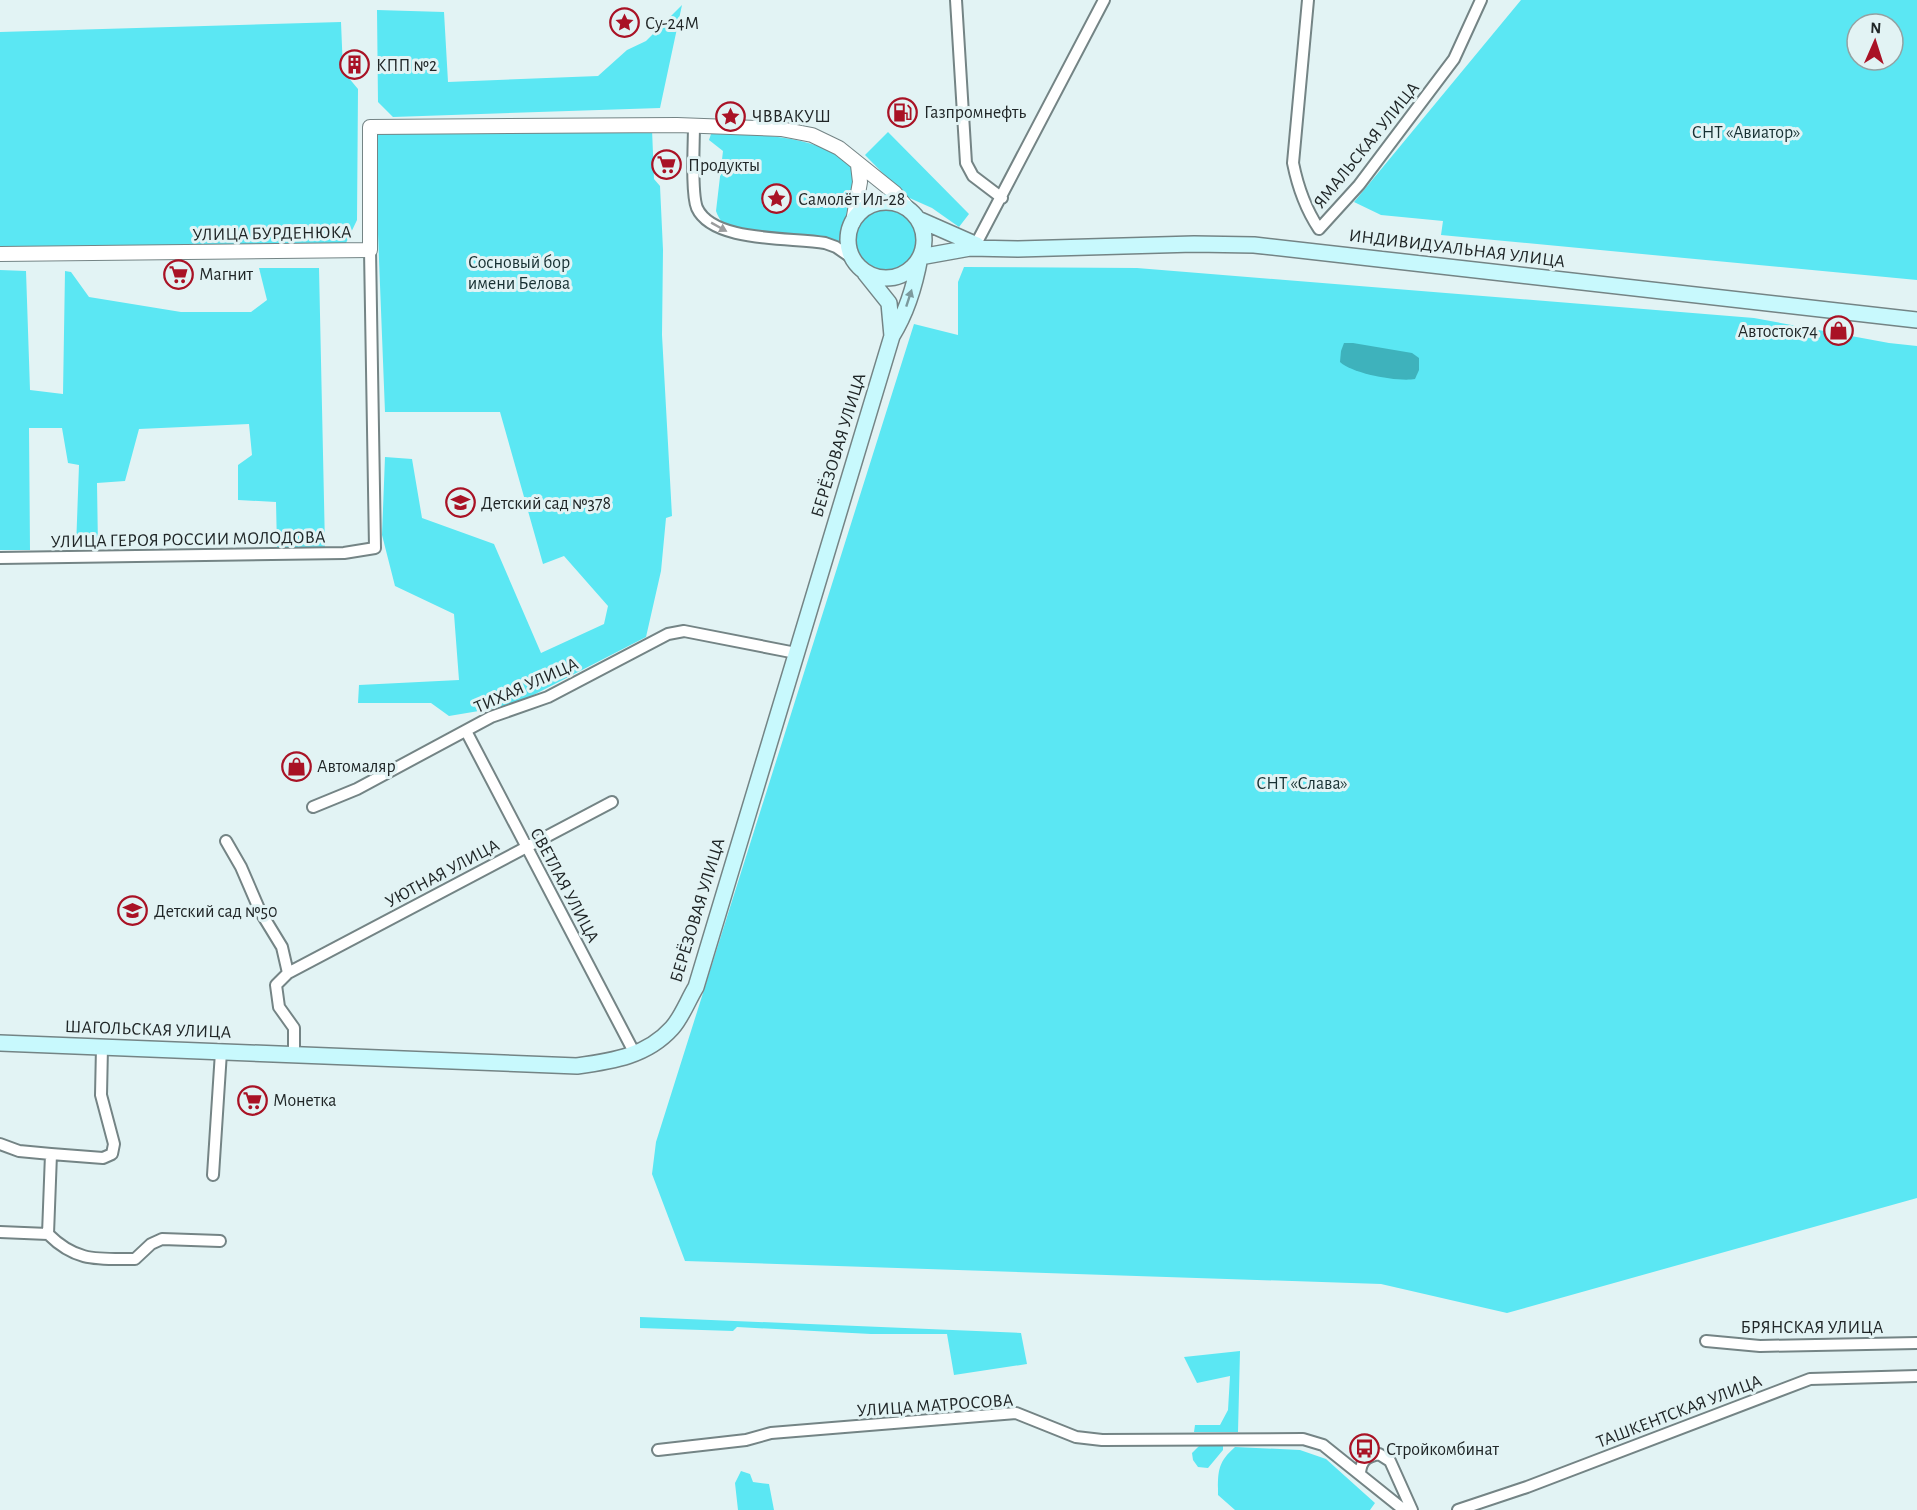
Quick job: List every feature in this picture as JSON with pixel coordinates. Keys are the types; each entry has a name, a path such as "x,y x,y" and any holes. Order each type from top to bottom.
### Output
{"main road":[{"path":"889,202 914,215 924,238 920,257 906,273 895,277 873,276 863,271 852,258 848,240 853,222 859,213 878,203 889,202"},
{"name":"ИНДИВИДУАЛЬНАЯ УЛИЦА","path":"914,215 976,244 992,249"},
{"name":"ИНДИВИДУАЛЬНАЯ УЛИЦА","path":"920,257 970,248 1254,245 1917,320"},
{"name":"БЕРЁЗОВАЯ УЛИЦА","path":"294,1055 577,1066 617,1060 634,1054 656,1043 674,1026 696,987 892,336 903,318 920,257"},
{"name":"БЕРЁЗОВАЯ УЛИЦА","path":"863,271 889,303 892,336"},
{"name":"ШАГОЛЬСКАЯ УЛИЦА","path":"0,1042 294,1055"}],"street":[{"path":"956,0 966,163 973,176 1002,198"},
{"path":"976,244 1104,0"},
{"name":"ЯМАЛЬСКАЯ УЛИЦА","path":"1308,0 1293,163 1300,193 1318,229 1359,185 1455,59 1480,0"},
{"path":"852,258 825,243 728,232 705,219 697,207 694,179 694,126 781,129 812,135 838,147 852,157 858,165 887,186 914,215"},
{"name":"УЛИЦА БУРДЕНЮКА","path":"0,254 370,250 370,127 694,126"},
{"path":"853,222 860,182 858,165"},
{"path":"1316,251 1318,229"},
{"name":"УЛИЦА ГЕРОЯ РОССИИ МОЛОДОВА","path":"0,558 344,553 375,548 370,250"},
{"name":"ТИХАЯ УЛИЦА","path":"313,807 357,789 491,717 548,697 668,634 684,631 796,653"},
{"name":"СВЕТЛАЯ УЛИЦА","path":"466,731 634,1054"},
{"name":"УЮТНАЯ УЛИЦА","path":"288,973 612,802"},
{"path":"226,841 241,867 260,911 282,947 288,973 276,985 279,1007 294,1028 294,1055"},
{"path":"0,1144 19,1151 51,1154 103,1158 112,1154 114,1144 101,1095 102,1047"},
{"path":"213,1175 221,1052"},
{"path":"48,1234 51,1154"},
{"path":"0,1232 48,1234 60,1246 79,1256 117,1259 135,1259 151,1244 162,1239 220,1241"},
{"name":"БРЯНСКАЯ УЛИЦА","path":"1706,1341 1760,1346 1917,1343"},
{"name":"ТАШКЕНТСКАЯ УЛИЦА","path":"1458,1510 1527,1487 1810,1379 1917,1376"},
{"name":"УЛИЦА МАТРОСОВА","path":"658,1450 746,1440 771,1433 1016,1413 1076,1437 1102,1440 1303,1439 1323,1444 1404,1510"},
{"path":"1360,1472 1361,1463 1368,1456 1379,1454 1390,1461 1412,1510"}],"green space":[{"name":"СНТ «Авиатор»","path":"1521,0 1917,0 1917,280 1441,235 1443,221 1381,215 1354,202"},
{"path":"682,5 660,108 393,117 378,102 377,10 444,12 448,82 598,76 627,50 646,41"},
{"path":"341,22 343,71 358,89 357,220 346,243 0,248 0,32"},
{"name":"Сосновый бор имени Белова","path":"652,129 654,179 660,186 663,250 662,335 672,516 666,518 661,571 646,637 514,705 449,716 431,703 358,703 359,685 459,680 454,614 395,586 382,535 385,457 412,459 422,518 494,544 541,653 604,624 608,606 564,556 543,564 500,412 385,412 374,132"},
{"path":"888,132 969,214 959,227 932,208 905,196 865,155"},
{"path":"711,134 760,135 792,139 822,148 847,162 855,175 856,187 853,203 839,241 816,236 733,230 724,224 716,211 723,151 709,140"},
{"path":"886,209 904,215 912,223 918,241 912,259 904,267 886,273 868,267 860,259 854,241 860,223 868,215"},
{"name":"СНТ «Слава»","path":"964,267 1137,268 1754,318 1917,346 1917,1198 1507,1313 1381,1284 685,1261 652,1174 656,1142 914,324 958,335 958,282"},
{"path":"259,268 319,268 325,547 277,547 276,502 238,500 238,465 252,455 249,424 139,429 125,481 97,483 98,548 76,548 79,465 68,463 62,428 29,428 30,550 0,550 0,270 26,271 30,390 63,394 65,271 71,272 89,297 181,312 251,312 267,300"},
{"path":"640,1317 1021,1333 1027,1364 954,1375 947,1334 871,1334 737,1327 733,1331 640,1328"},
{"path":"1240,1351 1238,1432 1194,1432 1195,1425 1220,1425 1228,1410 1230,1376 1197,1383 1184,1357"},
{"path":"1201,1444 1223,1444 1223,1450 1208,1468 1198,1467 1193,1460 1192,1453"},
{"path":"1235,1447 1300,1450 1326,1459 1375,1503 1370,1510 1235,1510 1218,1495 1218,1487 1222,1463"},
{"path":"741,1471 750,1474 753,1482 769,1484 774,1510 738,1510 735,1483"}],"shaded area":[{"path":"1344,343 1412,353 1419,358 1419,370 1415,379 1407,380 1376,376 1355,370 1340,362"}],"place":[{"name":"Су-24М","path":"624,23"},
{"name":"КПП №2","path":"355,65"},
{"name":"Газпромнефть","path":"903,112"},
{"name":"ЧВВАКУШ","path":"731,116"},
{"name":"Продукты","path":"667,165"},
{"name":"Самолёт Ил-28","path":"777,199"},
{"name":"Магнит","path":"178,274"},
{"name":"Автосток74","path":"1839,331"},
{"name":"Детский сад №378","path":"460,503"},
{"name":"Автомаляр","path":"296,766"},
{"name":"Детский сад №50","path":"133,911"},
{"name":"Монетка","path":"252,1100"},
{"name":"Стройкомбинат","path":"1365,1449"}]}
